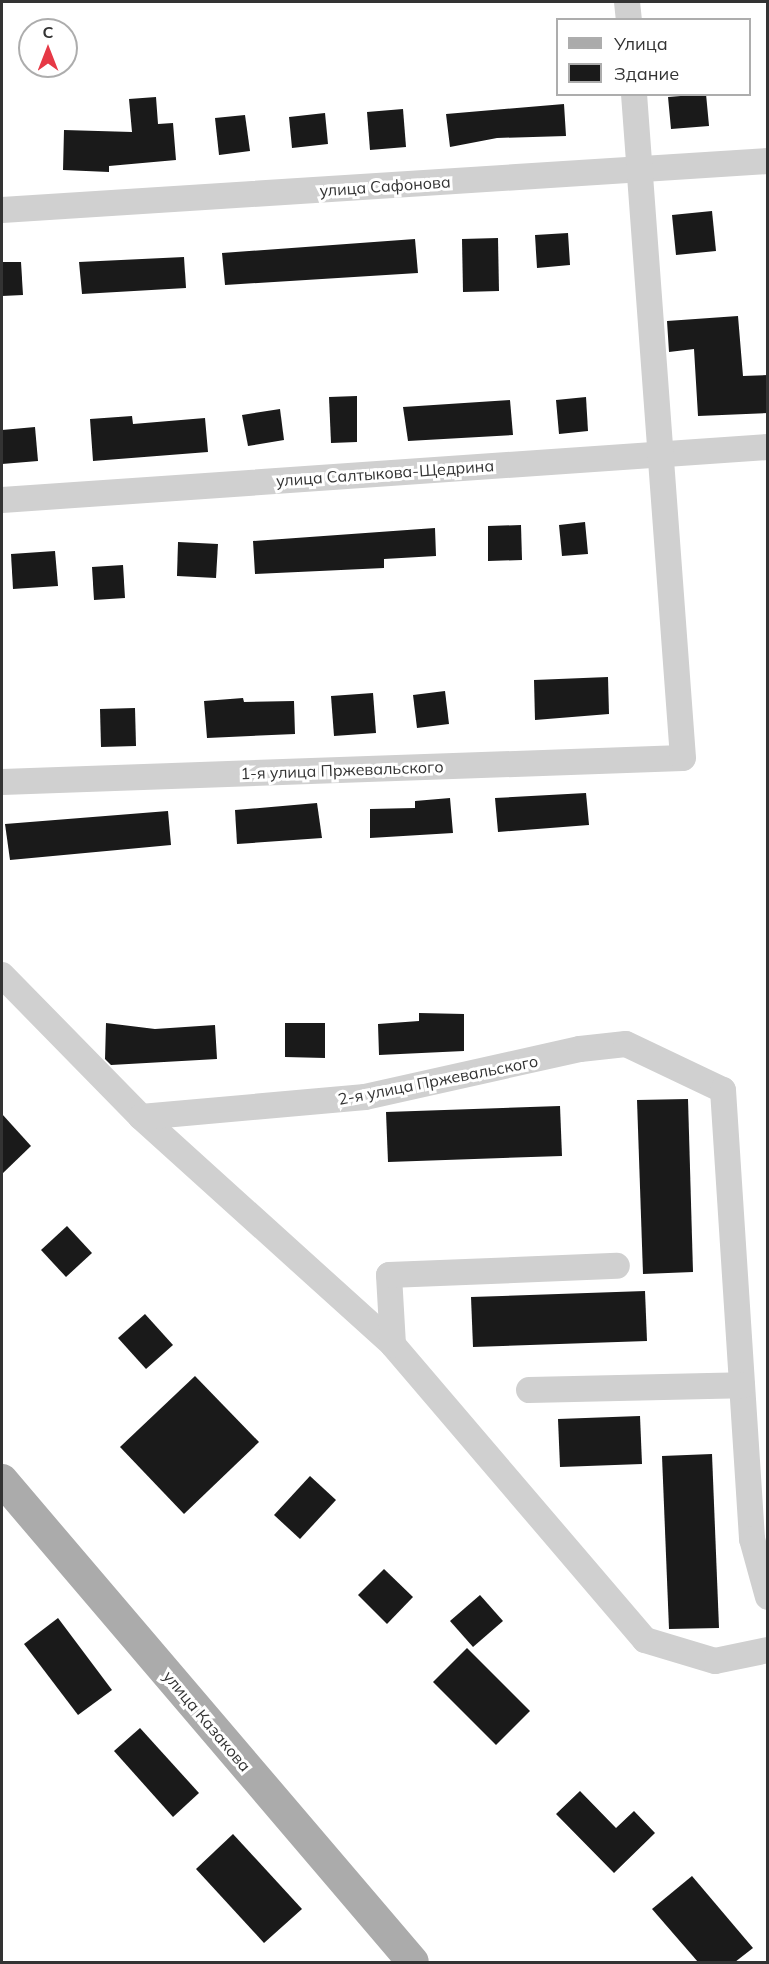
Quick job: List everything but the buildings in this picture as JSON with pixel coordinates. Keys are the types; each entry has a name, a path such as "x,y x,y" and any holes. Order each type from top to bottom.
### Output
{"main road":[{"name":"улица Казакова","path":"2,1480 413,1962"}],"street":[{"path":"627,2 629,18"},
{"path":"634,96 660,454"},
{"name":"улица Сафонова","path":"2,210 768,161"},
{"name":"улица Салтыкова-Щедрина","path":"2,500 768,447"},
{"name":"1-я улица Пржевальского","path":"2,782 683,758 660,454"},
{"path":"2,975 141,1117 393,1345 645,1640 715,1661 768,1650"},
{"name":"2-я улица Пржевальского","path":"141,1117 365,1097 580,1049 627,1044 723,1090 742,1385"},
{"path":"393,1345 389,1275 617,1266"},
{"path":"529,1390 742,1385 752,1539 768,1598"}]}
